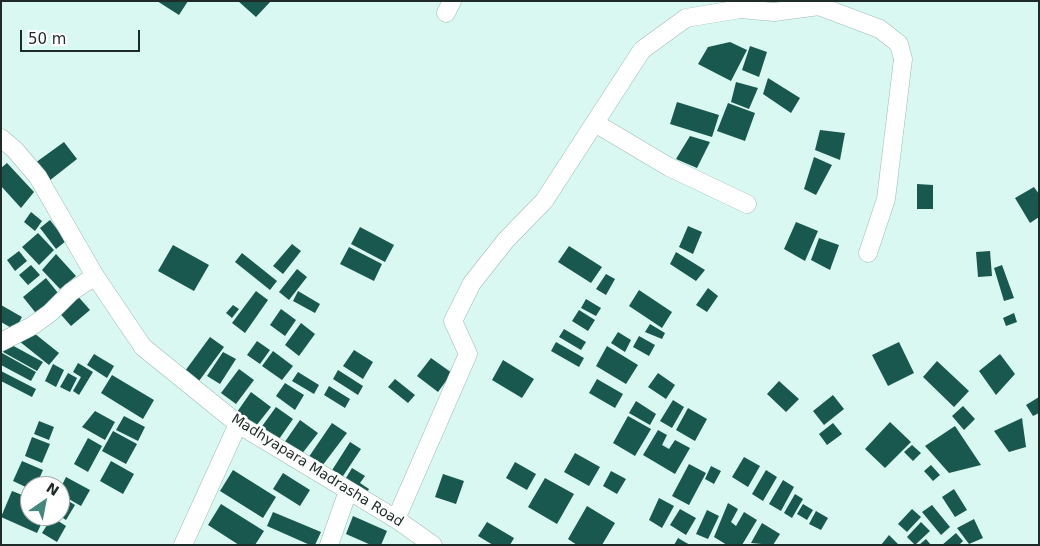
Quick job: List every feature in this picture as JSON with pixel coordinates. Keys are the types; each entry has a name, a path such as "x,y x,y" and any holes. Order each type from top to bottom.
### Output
{"street":[{"path":"396,519 468,354 453,321 472,283 506,240 544,201 642,50 686,18 740,9 774,12 819,6 880,29 899,44 903,59 886,199 868,253"},
{"path":"595,123 669,167 747,204"},
{"name":"Madhyapara Madrasha Road","path":"1,138 38,177 95,276 144,347 238,424 396,519 433,545"},
{"path":"1,342 32,326 50,313 71,292 95,276"},
{"path":"183,545 238,424"},
{"path":"329,545 348,491"}],"building":[{"path":"157,1 188,1 179,15"},
{"path":"238,1 271,1 256,17"},
{"path":"730,42 747,50 731,81 698,64 708,47"},
{"path":"750,46 767,52 759,77 742,70"},
{"path":"768,78 800,98 791,113 763,94"},
{"path":"736,82 758,88 749,109 731,102"},
{"path":"677,102 719,115 712,137 670,124"},
{"path":"728,103 755,113 745,141 717,131"},
{"path":"820,130 845,133 840,160 815,150"},
{"path":"690,136 710,142 697,168 676,159"},
{"path":"64,142 77,159 49,181 35,163"},
{"path":"814,157 832,165 816,195 804,189"},
{"path":"7,163 34,192 21,208 1,186 1,168"},
{"path":"917,184 933,185 933,209 917,209"},
{"path":"1034,187 1039,194 1039,217 1030,223 1015,198"},
{"path":"31,212 42,221 35,231 24,222"},
{"path":"50,220 66,241 56,249 40,228"},
{"path":"796,222 818,231 805,261 784,249"},
{"path":"688,226 702,232 693,254 679,247"},
{"path":"360,227 394,245 385,262 351,244"},
{"path":"38,233 54,250 39,265 22,247"},
{"path":"819,238 839,245 830,270 811,260"},
{"path":"292,244 301,251 283,274 273,266"},
{"path":"173,245 209,265 194,291 158,271"},
{"path":"569,246 602,267 591,283 558,262"},
{"path":"349,247 382,264 374,281 340,264"},
{"path":"19,251 27,261 15,271 7,260"},
{"path":"990,251 992,276 978,277 976,252"},
{"path":"676,252 705,270 696,281 670,264"},
{"path":"242,253 277,281 270,290 235,262"},
{"path":"56,254 76,276 60,289 42,270"},
{"path":"31,265 40,275 28,285 19,275"},
{"path":"1002,265 1014,298 1004,301 994,268"},
{"path":"297,269 307,277 289,300 279,292"},
{"path":"606,274 615,279 606,295 596,289"},
{"path":"46,278 62,298 39,317 23,297"},
{"path":"708,288 718,296 707,312 696,305"},
{"path":"639,290 672,312 662,328 629,306"},
{"path":"256,291 268,300 245,333 232,323"},
{"path":"298,291 320,304 315,313 293,301"},
{"path":"75,293 90,310 71,326 56,309"},
{"path":"586,299 601,308 596,316 581,308"},
{"path":"1,305 22,317 15,330 1,322"},
{"path":"233,305 239,309 232,318 226,313"},
{"path":"281,309 296,320 285,336 270,325"},
{"path":"579,310 595,320 588,331 572,321"},
{"path":"1014,313 1017,322 1006,326 1003,318"},
{"path":"301,323 315,334 299,356 285,345"},
{"path":"650,324 665,333 662,339 645,332"},
{"path":"29,329 59,353 49,365 19,341"},
{"path":"564,329 586,342 581,350 559,337"},
{"path":"618,332 631,340 625,352 611,343"},
{"path":"639,336 655,345 649,356 633,347"},
{"path":"210,337 224,347 199,381 185,371"},
{"path":"257,341 270,350 260,364 247,355"},
{"path":"556,342 584,358 579,367 551,351"},
{"path":"899,342 914,373 888,386 872,355"},
{"path":"8,343 43,362 37,371 3,352"},
{"path":"607,346 638,365 626,384 596,366"},
{"path":"354,350 373,362 363,379 343,366"},
{"path":"273,351 293,366 282,380 262,366"},
{"path":"223,352 236,359 220,384 207,376"},
{"path":"2,353 36,372 31,381 1,365"},
{"path":"94,354 114,366 107,378 87,365"},
{"path":"1000,354 1015,374 996,395 979,371"},
{"path":"431,358 452,373 438,392 417,376"},
{"path":"503,360 534,379 522,398 492,380"},
{"path":"937,361 969,391 954,407 923,377"},
{"path":"78,363 93,372 79,395 73,391 81,377 73,372"},
{"path":"53,364 64,370 56,387 45,381"},
{"path":"239,369 254,380 236,404 221,393"},
{"path":"338,370 363,386 358,395 333,379"},
{"path":"1,371 36,389 32,397 1,381"},
{"path":"298,372 319,385 314,394 292,381"},
{"path":"68,373 77,378 70,392 60,387"},
{"path":"658,373 675,385 666,399 648,387"},
{"path":"112,375 154,400 143,419 101,393"},
{"path":"395,379 415,395 408,403 388,387"},
{"path":"597,379 623,394 615,408 589,393"},
{"path":"779,381 799,399 786,412 767,394"},
{"path":"285,383 304,395 295,410 276,396"},
{"path":"329,386 350,399 345,408 324,395"},
{"path":"251,392 271,407 256,426 237,412"},
{"path":"833,395 844,409 824,425 813,411"},
{"path":"1039,397 1039,413 1033,416 1026,405"},
{"path":"673,400 684,407 672,428 660,421"},
{"path":"636,401 656,414 650,425 629,413"},
{"path":"963,406 975,419 964,430 952,416"},
{"path":"276,407 293,419 277,442 260,429"},
{"path":"688,408 707,419 695,441 676,430"},
{"path":"95,411 115,422 105,440 82,427"},
{"path":"124,416 145,427 138,441 116,430"},
{"path":"628,416 651,429 635,456 613,443"},
{"path":"1022,418 1026,447 1009,452 994,431"},
{"path":"300,420 318,433 301,455 284,443"},
{"path":"39,421 54,427 49,440 34,434"},
{"path":"890,422 911,442 885,468 865,449"},
{"path":"332,423 347,433 319,470 306,461"},
{"path":"833,423 842,434 827,445 819,434"},
{"path":"955,426 981,465 949,473 925,446"},
{"path":"658,430 667,435 662,445 669,449 675,440 690,448 675,474 643,455"},
{"path":"113,431 137,444 126,464 102,451"},
{"path":"32,437 50,444 42,463 25,456"},
{"path":"88,438 102,446 88,472 74,464"},
{"path":"350,442 361,449 339,482 329,475"},
{"path":"912,445 921,453 913,461 904,452"},
{"path":"575,453 600,467 589,486 564,472"},
{"path":"744,457 760,466 748,487 732,477"},
{"path":"22,461 43,470 40,476 20,476 20,484 13,481"},
{"path":"111,461 134,474 123,494 100,481"},
{"path":"515,462 536,474 527,490 506,478"},
{"path":"689,464 706,473 689,505 672,496"},
{"path":"931,465 940,475 933,481 924,471"},
{"path":"711,466 721,471 714,484 705,479"},
{"path":"352,468 365,476 360,483 369,489 365,496 343,483"},
{"path":"233,470 276,497 263,518 220,491"},
{"path":"766,470 777,477 763,501 752,494"},
{"path":"611,471 626,479 617,494 603,486"},
{"path":"283,473 310,490 300,506 273,489"},
{"path":"443,474 464,481 456,504 435,497"},
{"path":"545,478 574,494 557,524 528,507"},
{"path":"70,479 90,490 81,506 70,500"},
{"path":"783,480 794,487 781,511 769,504"},
{"path":"954,489 967,510 955,517 942,497"},
{"path":"12,491 20,494 20,525 1,517"},
{"path":"795,494 803,499 792,518 784,513"},
{"path":"659,498 674,506 662,528 649,520"},
{"path":"70,502 75,505 70,513"},
{"path":"728,503 738,509 731,522 736,526 744,512 757,520 742,545 727,545 714,537"},
{"path":"221,504 264,531 255,545 239,545 208,525"},
{"path":"803,504 813,510 807,520 797,514"},
{"path":"932,505 950,527 941,535 922,512"},
{"path":"587,506 615,523 602,545 577,545 568,539"},
{"path":"680,509 696,518 686,535 670,525"},
{"path":"912,509 921,517 907,532 898,524"},
{"path":"707,510 719,516 708,539 696,534"},
{"path":"816,511 828,518 821,530 809,524"},
{"path":"273,512 321,532 315,545 310,545 267,526"},
{"path":"353,516 387,531 381,545 371,545 346,534"},
{"path":"974,519 983,538 969,544 957,528"},
{"path":"487,522 514,538 510,545 493,545 478,536"},
{"path":"921,522 930,531 915,545 907,537"},
{"path":"762,523 780,534 773,545 751,543"},
{"path":"21,526 40,526 37,533"},
{"path":"46,526 66,526 57,542 42,533"},
{"path":"956,533 963,541 959,545 942,545"},
{"path":"889,535 899,545 881,545"},
{"path":"678,538 690,545 674,545"},
{"path":"926,539 931,545 919,545"}]}
